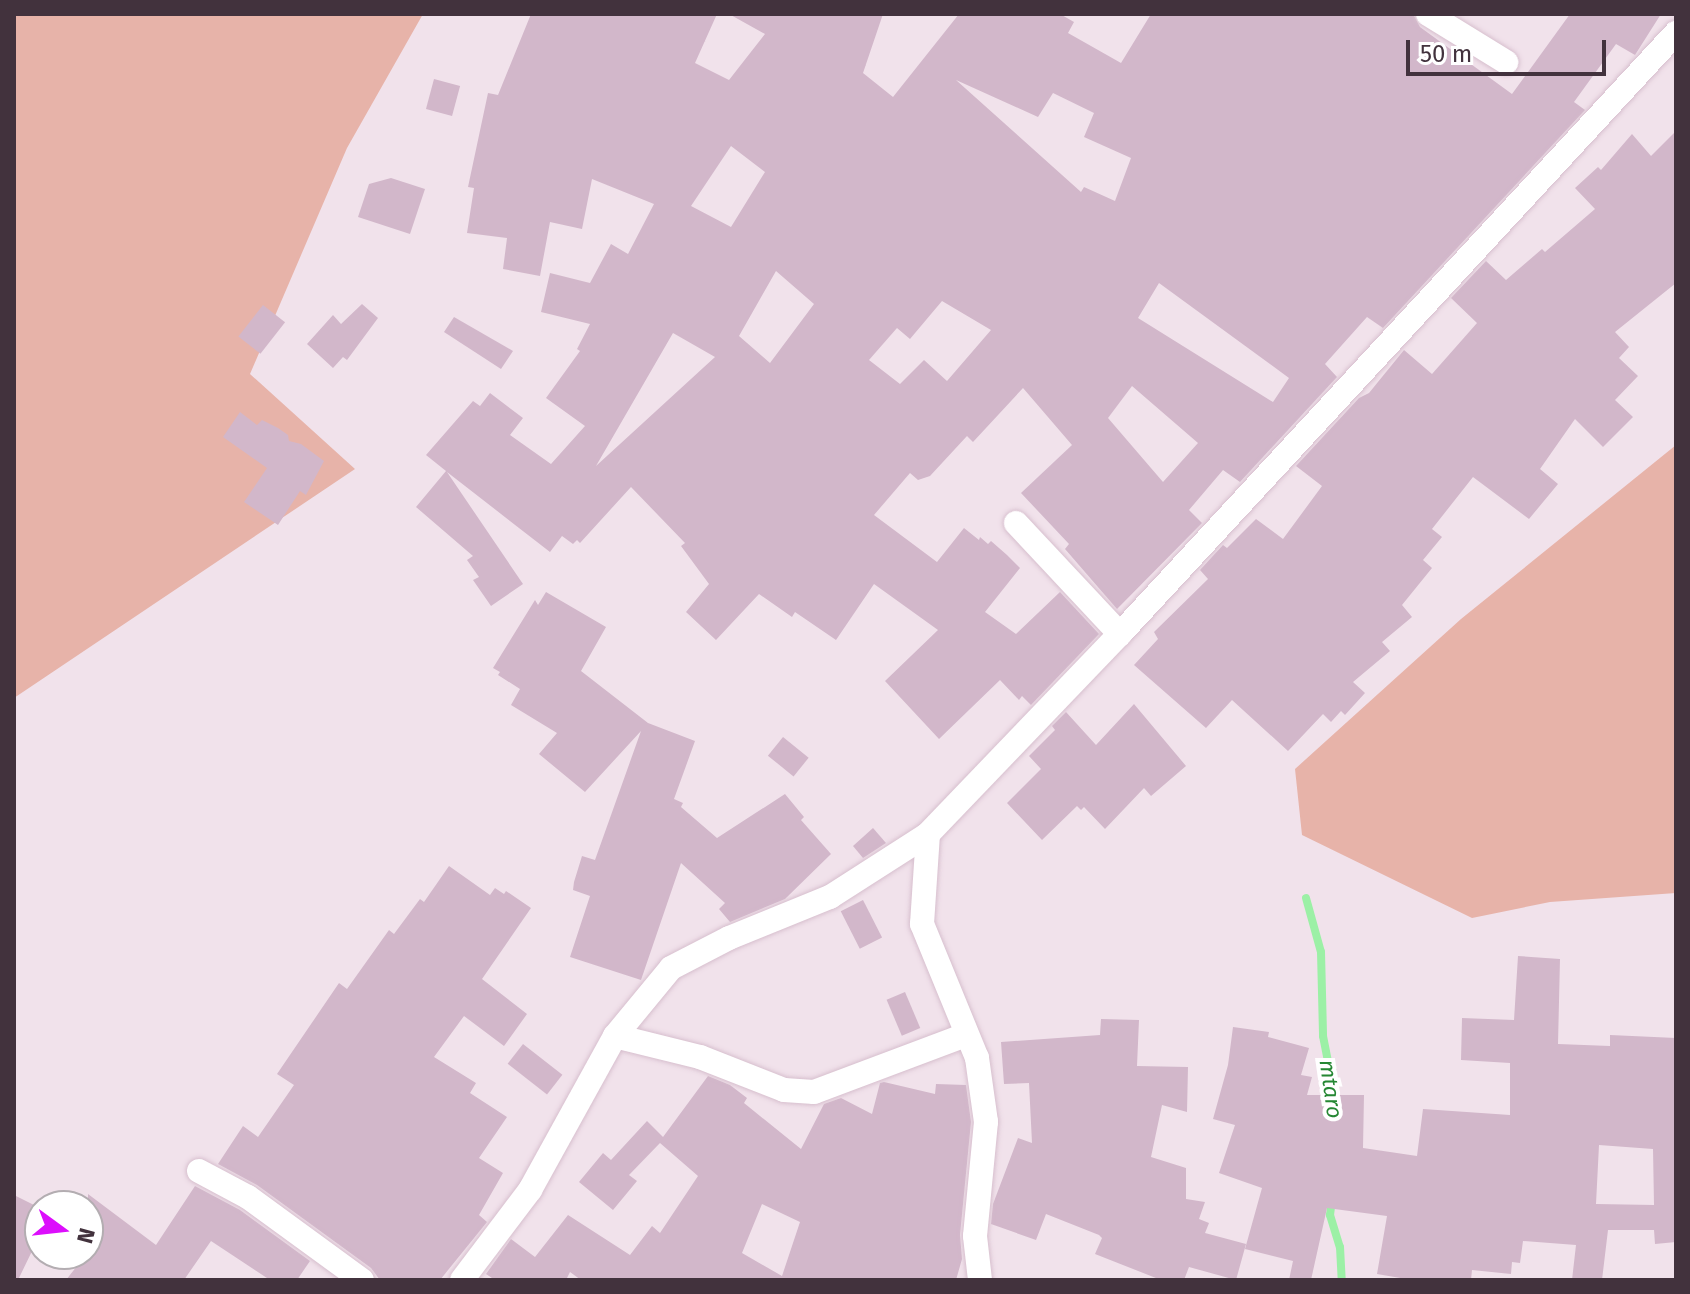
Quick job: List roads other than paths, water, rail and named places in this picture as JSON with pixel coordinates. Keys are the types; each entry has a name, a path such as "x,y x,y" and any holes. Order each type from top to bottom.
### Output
{"street":[{"path":"1428,14 1506,62"},
{"path":"462,1280 530,1190 615,1036 671,968 729,938 830,897 928,834 1120,634 1676,33"},
{"path":"1016,523 1120,634"},
{"path":"928,834 922,924 977,1058 986,1122 975,1236 980,1280"},
{"path":"615,1036 700,1057 784,1090 814,1092 966,1035"},
{"path":"199,1171 248,1197 362,1280"}],"waterway":[{"name":"mtaro","path":"1306,898 1321,952 1323,1036 1336,1102"},
{"name":"mtaro","path":"1332,1199 1330,1215 1340,1247 1342,1280"}]}
